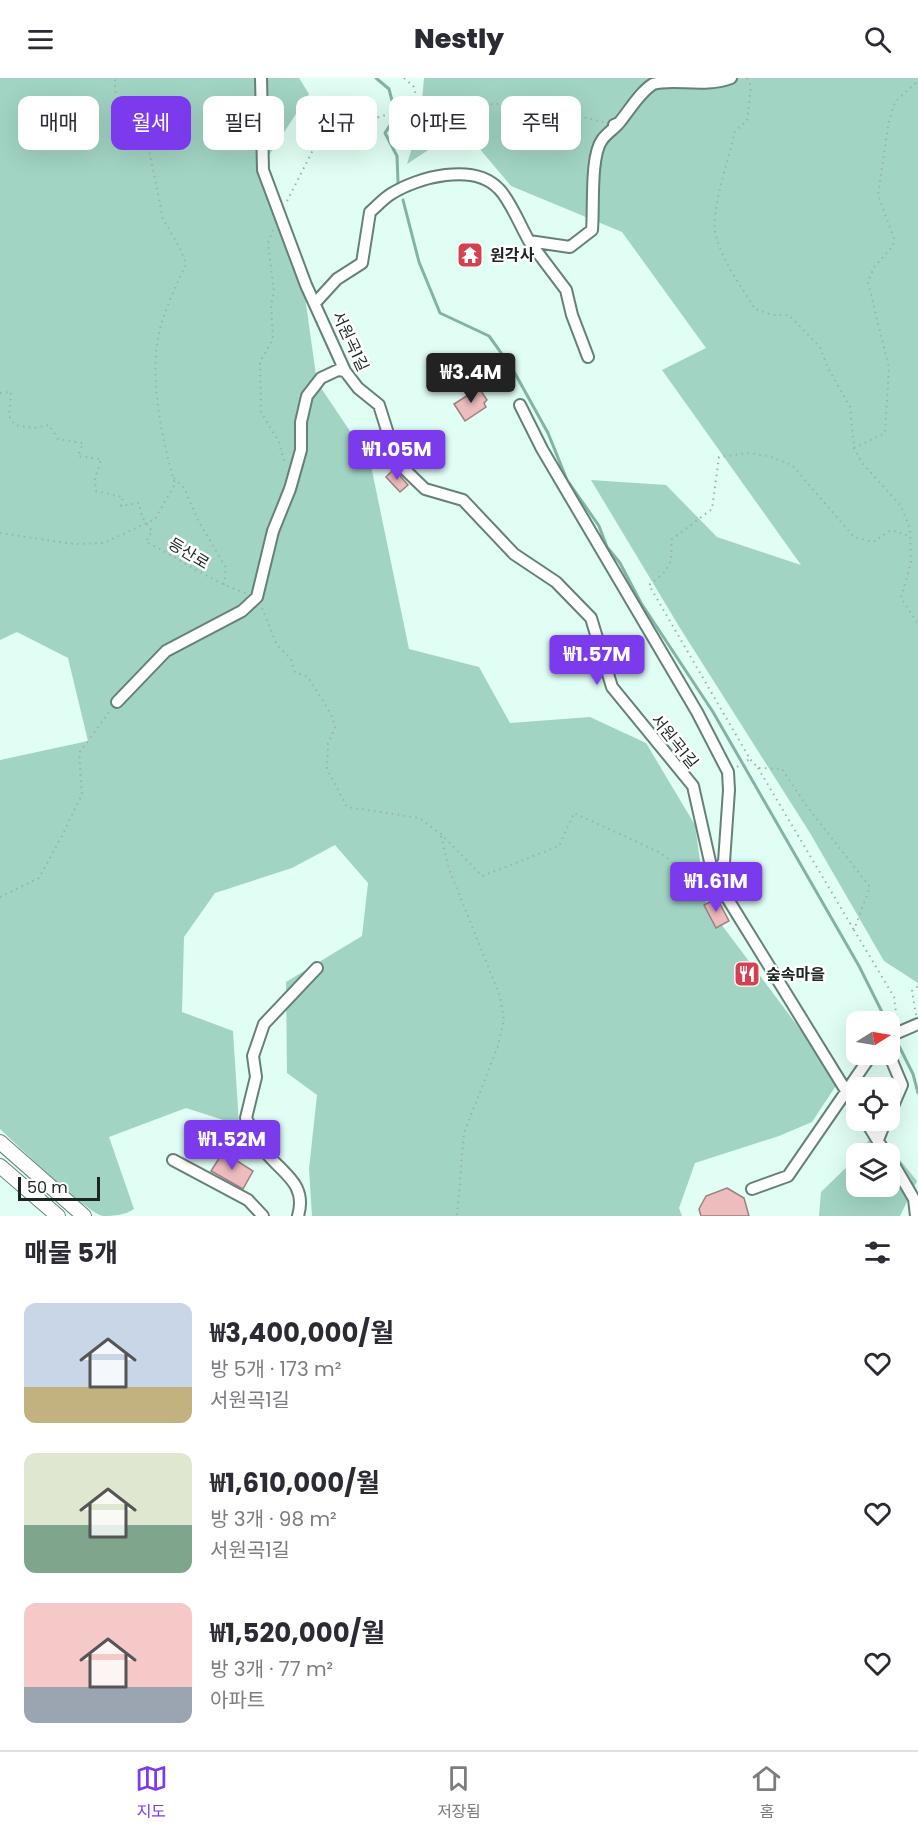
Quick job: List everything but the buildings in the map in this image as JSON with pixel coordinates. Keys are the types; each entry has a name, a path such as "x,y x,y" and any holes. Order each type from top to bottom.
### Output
{"main road":[{"path":"0,1142 84,1216"},
{"path":"0,1166 58,1216"}],"street":[{"name":"서원곡1길","path":"261,78 262,170 306,285 316,302 345,371 358,388 379,405 397,462 425,489 463,500 514,554 556,582 591,618 612,687 693,786 713,875 846,1090"},
{"path":"529,242 570,247 592,230 593,158 602,140 644,91 655,83 679,80 703,84 731,78"},
{"name":"서원곡1길","path":"316,302 336,279 362,264 370,212 390,195 418,183 452,174 484,177 501,189 529,242"},
{"path":"529,242 567,290 572,315 588,357"},
{"path":"117,702 166,651 242,611 257,597 273,531 290,489 290,482 301,450 301,422 307,396 321,378 338,370 345,371"},
{"path":"520,405 542,449 697,712 728,772 729,790 723,862 713,875"},
{"path":"298,1216 302,1203 294,1182 266,1153 246,1118 256,1077 253,1056 264,1024 317,968"},
{"path":"901,1031 917,1024"},
{"path":"752,1189 788,1176 846,1096"},
{"path":"872,1131 880,1143"},
{"path":"878,1140 882,1131"},
{"path":"173,1160 248,1200 263,1216"},
{"path":"900,1175 914,1199 916,1216"}],"path":[{"path":"0,533 74,544 104,543 155,519 175,484 158,414 157,349 159,333 186,264 180,248 163,219 148,145 122,116 115,90 115,78"},
{"path":"404,78 414,87 416,96"},
{"path":"747,78 751,87 747,121 735,131 729,162 719,186 715,234 734,276 755,309 773,315 789,315 820,347 828,368 850,407 855,448 862,463 902,506 910,529 911,563 901,598 918,624"},
{"path":"855,448 885,433 889,368 868,282 874,267 892,246 894,238 878,195 889,120 895,102 918,81"},
{"path":"489,105 522,102 616,124"},
{"path":"290,482 279,442 261,412 260,362 273,339 271,305 274,292 268,243 279,215 317,142 342,128 389,115"},
{"name":"등산로","path":"0,393 11,392 9,416 15,425 33,428 49,425 58,439 84,443 78,456 102,459 95,479 96,491 123,497 121,506 139,503 142,518 152,531 146,542 182,560 195,572 224,586 257,597"},
{"path":"901,1031 895,1016 894,997 758,768 750,759 649,585 663,574 673,560 671,540 712,509 719,457 747,453 769,456 792,465 854,537 873,542 891,530 910,536"},
{"path":"172,476 184,488 198,520 226,568 224,586"},
{"path":"257,597 277,645 291,659 295,672 308,677 331,714 335,727 328,744 327,769 347,807 419,818 441,834 482,876 559,846 574,813 661,853 686,874 713,875"},
{"path":"0,897 21,889 39,878 82,794 79,753 117,702"},
{"path":"733,769 750,759"},
{"path":"758,768 782,769 806,805 870,887 854,930"},
{"path":"441,834 449,869 500,996 504,1020 498,1046 464,1133 457,1216"},
{"path":"917,1024 912,991 918,986"}],"green space":[{"path":"0,78 299,78 309,94 296,96 296,114 284,132 284,96 203,96 203,150 272,150 260,169 305,297 317,382 370,461 409,649 479,667 510,723 590,717 646,743 695,825 706,904 839,1081 812,1122 779,1136 695,1163 679,1208 682,1216 312,1216 309,1169 317,1095 287,1073 286,982 362,936 368,883 335,845 292,868 215,893 184,937 182,1012 233,1031 239,1125 186,1108 109,1137 134,1209 123,1214 107,1216 95,1212 52,1177 0,1129 0,760 88,741 68,658 17,632 0,640"},
{"path":"424,78 918,78 918,983 884,961 810,833 680,628 591,480 666,485 717,537 801,565 662,370 706,348 622,232 511,186 481,150 489,150 489,96 422,96"},
{"path":"411,150 428,150 407,164"},
{"path":"874,1131 877,1131 886,1143 867,1143"},
{"path":"900,1160 917,1181 900,1216 819,1216 821,1192 846,1168 846,1197 900,1197"}],"waterway":[{"path":"376,78 389,89 396,116 385,133 397,156 398,182"},
{"path":"403,200 419,262 440,313 489,336 512,368 548,433 567,480 599,526 607,547 620,563 641,603 713,712 859,966 882,1011"},
{"path":"900,1048 913,1074 918,1093"}],"place":[{"name":"원각사","path":"470,255"},
{"name":"숲속마을","path":"747,974"}]}
